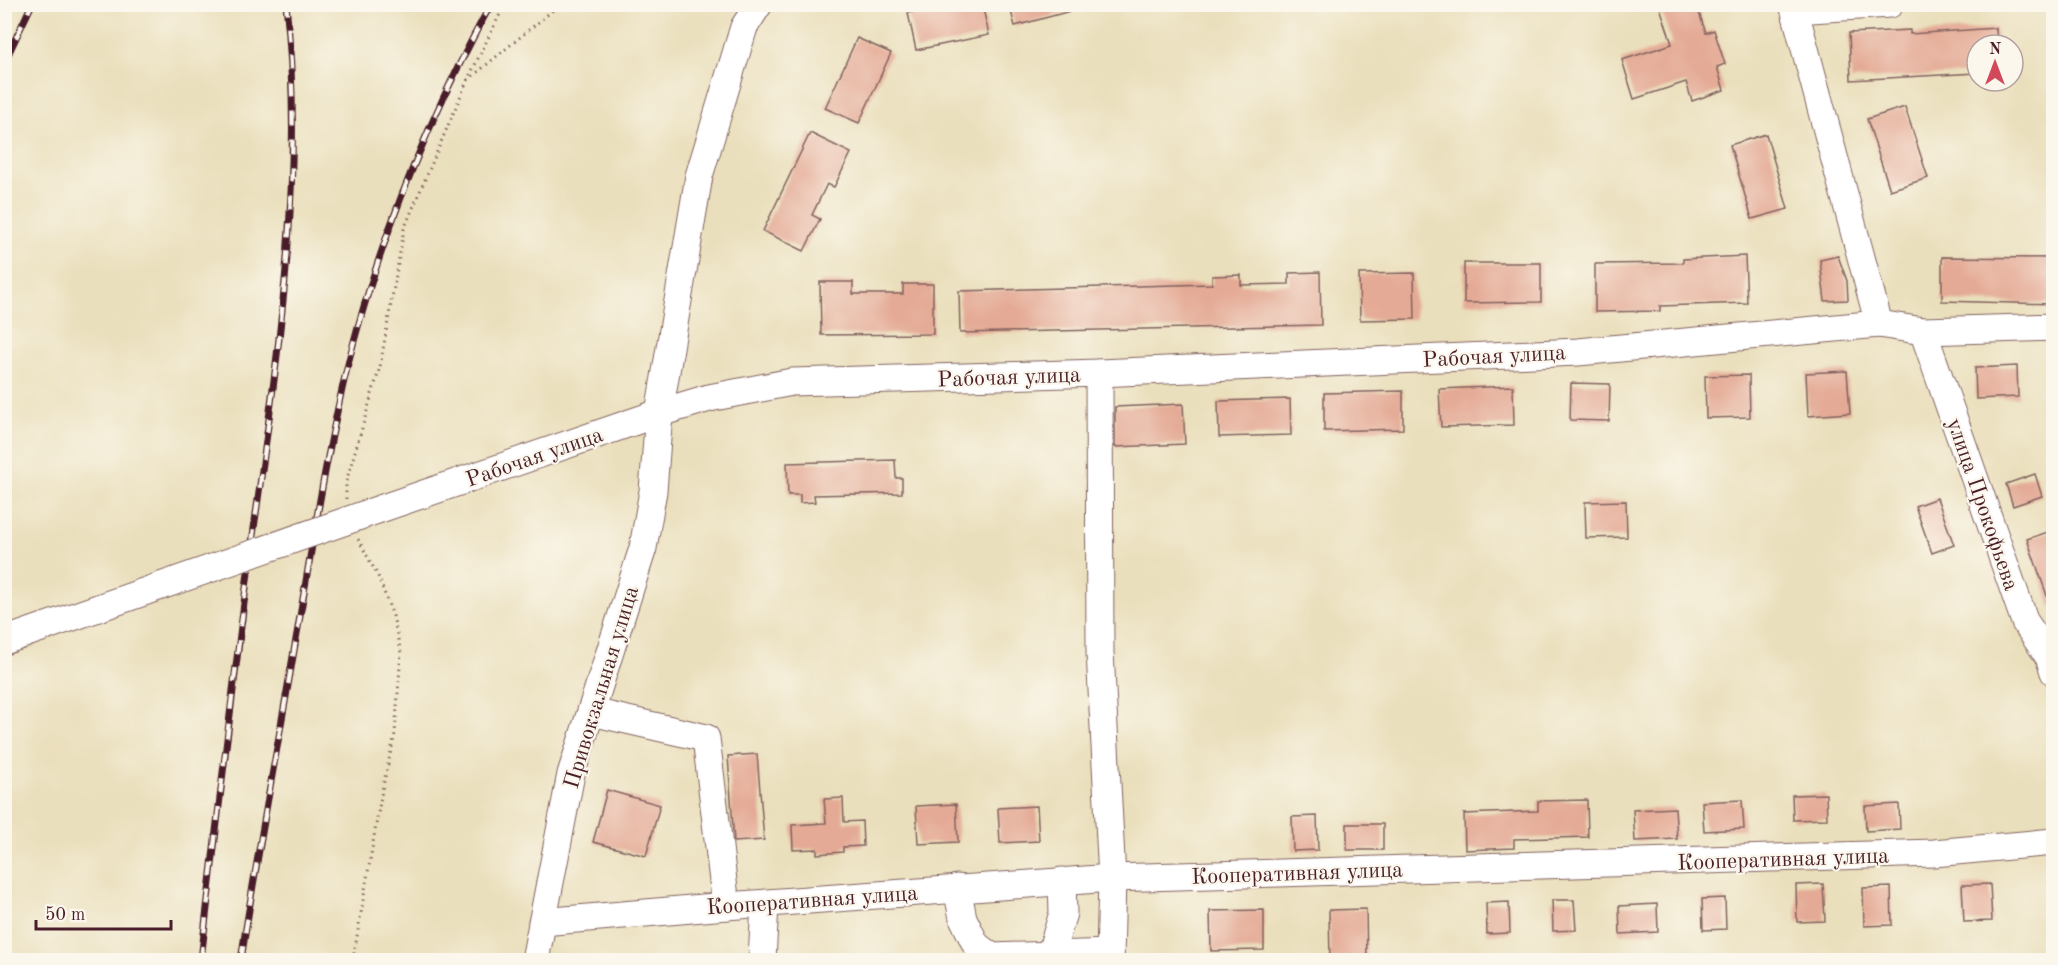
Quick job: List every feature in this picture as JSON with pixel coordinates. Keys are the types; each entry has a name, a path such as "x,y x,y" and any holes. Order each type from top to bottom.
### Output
{"street":[{"name":"Привокзальная улица","path":"535,960 571,774 644,548 653,491 658,413 699,176 744,27 759,4"},
{"path":"1879,324 1794,7 1890,4"},
{"name":"Рабочая улица","path":"4,641 658,413 709,398 792,382 1099,373 1578,352 1879,324 1923,331 2054,327"},
{"name":"улица Прокофьева","path":"1923,331 2025,622 2049,657 2054,672"},
{"path":"957,888 963,918 976,945 992,957 1110,957 1112,878 1100,652 1099,373"},
{"path":"592,712 706,738 726,906"},
{"name":"Кооперативная улица","path":"542,922 957,888 1112,878 1934,854 2054,842"},
{"path":"1050,956 1063,913 1062,881"},
{"path":"762,960 765,904"}],"path":[{"path":"346,503 346,482 380,367 404,229 467,81 505,4"},
{"path":"467,81 558,6 585,9 590,4"},
{"path":"353,960 382,790 395,734 401,653 393,616 378,576 356,533"}],"building":[{"path":"943,4 982,4 989,35 916,50 908,13"},
{"path":"1009,4 1078,4 1078,9 1015,26"},
{"path":"1659,4 1696,4 1706,33 1714,30 1725,64 1717,67 1724,90 1692,101 1686,82 1634,99 1622,60 1672,44"},
{"path":"1996,28 1996,33 1965,33 1965,74 1851,80 1849,33 1910,30 1910,34"},
{"path":"857,38 891,53 859,123 825,108"},
{"path":"1905,107 1928,178 1890,190 1867,119"},
{"path":"810,133 851,153 834,187 827,184 812,215 820,219 804,251 763,231"},
{"path":"1766,134 1788,209 1752,219 1730,145"},
{"path":"1745,256 1747,303 1660,306 1660,311 1595,312 1595,264 1683,263 1683,259"},
{"path":"1838,256 1847,281 1848,300 1825,301 1820,260"},
{"path":"1942,257 2054,258 2054,304 1942,301"},
{"path":"1464,263 1541,263 1541,302 1464,303"},
{"path":"1320,272 1321,325 960,333 959,291 1212,284 1212,276 1241,275 1241,285 1289,284 1289,273"},
{"path":"1414,273 1415,319 1360,320 1359,274"},
{"path":"820,282 853,282 853,294 903,294 903,284 933,284 933,334 821,335"},
{"path":"2017,366 2018,397 1976,399 1975,368"},
{"path":"1847,371 1850,413 1808,416 1806,373"},
{"path":"1749,375 1750,417 1706,418 1705,376"},
{"path":"1571,383 1610,384 1609,421 1570,420"},
{"path":"1513,386 1514,425 1441,427 1439,389"},
{"path":"1403,391 1403,429 1324,431 1324,393"},
{"path":"1290,399 1291,435 1219,437 1218,401"},
{"path":"1183,404 1185,444 1115,447 1115,407"},
{"path":"895,460 896,478 902,478 902,493 814,495 815,502 800,503 800,495 788,495 787,463"},
{"path":"2035,474 2042,496 2013,506 2006,484"},
{"path":"1937,498 1954,545 1932,553 1915,506"},
{"path":"1626,501 1627,537 1586,538 1585,502"},
{"path":"2054,530 2054,607 2051,607 2027,539"},
{"path":"757,754 764,840 734,842 728,756"},
{"path":"607,790 660,805 646,856 593,842"},
{"path":"1826,794 1827,819 1793,820 1792,795"},
{"path":"843,798 844,822 862,821 863,846 843,847 843,852 817,854 817,849 793,850 792,825 826,823 824,799"},
{"path":"1587,800 1588,837 1514,839 1514,848 1465,850 1464,814 1538,811 1538,801"},
{"path":"1742,800 1744,829 1704,831 1702,802"},
{"path":"956,804 958,842 918,844 916,806"},
{"path":"1899,804 1900,829 1866,831 1865,806"},
{"path":"1037,806 1039,841 1000,843 998,808"},
{"path":"1675,808 1677,839 1635,841 1633,810"},
{"path":"1317,816 1318,850 1293,851 1292,817"},
{"path":"1347,824 1383,824 1383,850 1347,850"},
{"path":"1823,884 1825,921 1797,922 1796,885"},
{"path":"1990,884 1992,921 1964,922 1962,885"},
{"path":"1891,887 1892,925 1864,926 1863,888"},
{"path":"1725,898 1726,929 1703,930 1702,899"},
{"path":"1552,900 1574,900 1576,930 1553,931"},
{"path":"1509,902 1510,933 1487,934 1486,903"},
{"path":"1657,904 1658,932 1620,934 1619,906"},
{"path":"1366,909 1367,959 1330,960 1329,910"},
{"path":"1264,910 1264,950 1211,951 1210,911"}],"railway":[{"path":"4,63 32,4"},
{"path":"201,960 238,647 286,275 292,139 291,72 286,4"},
{"path":"241,960 320,500 350,356 377,265 410,176 448,89 491,4"}]}
